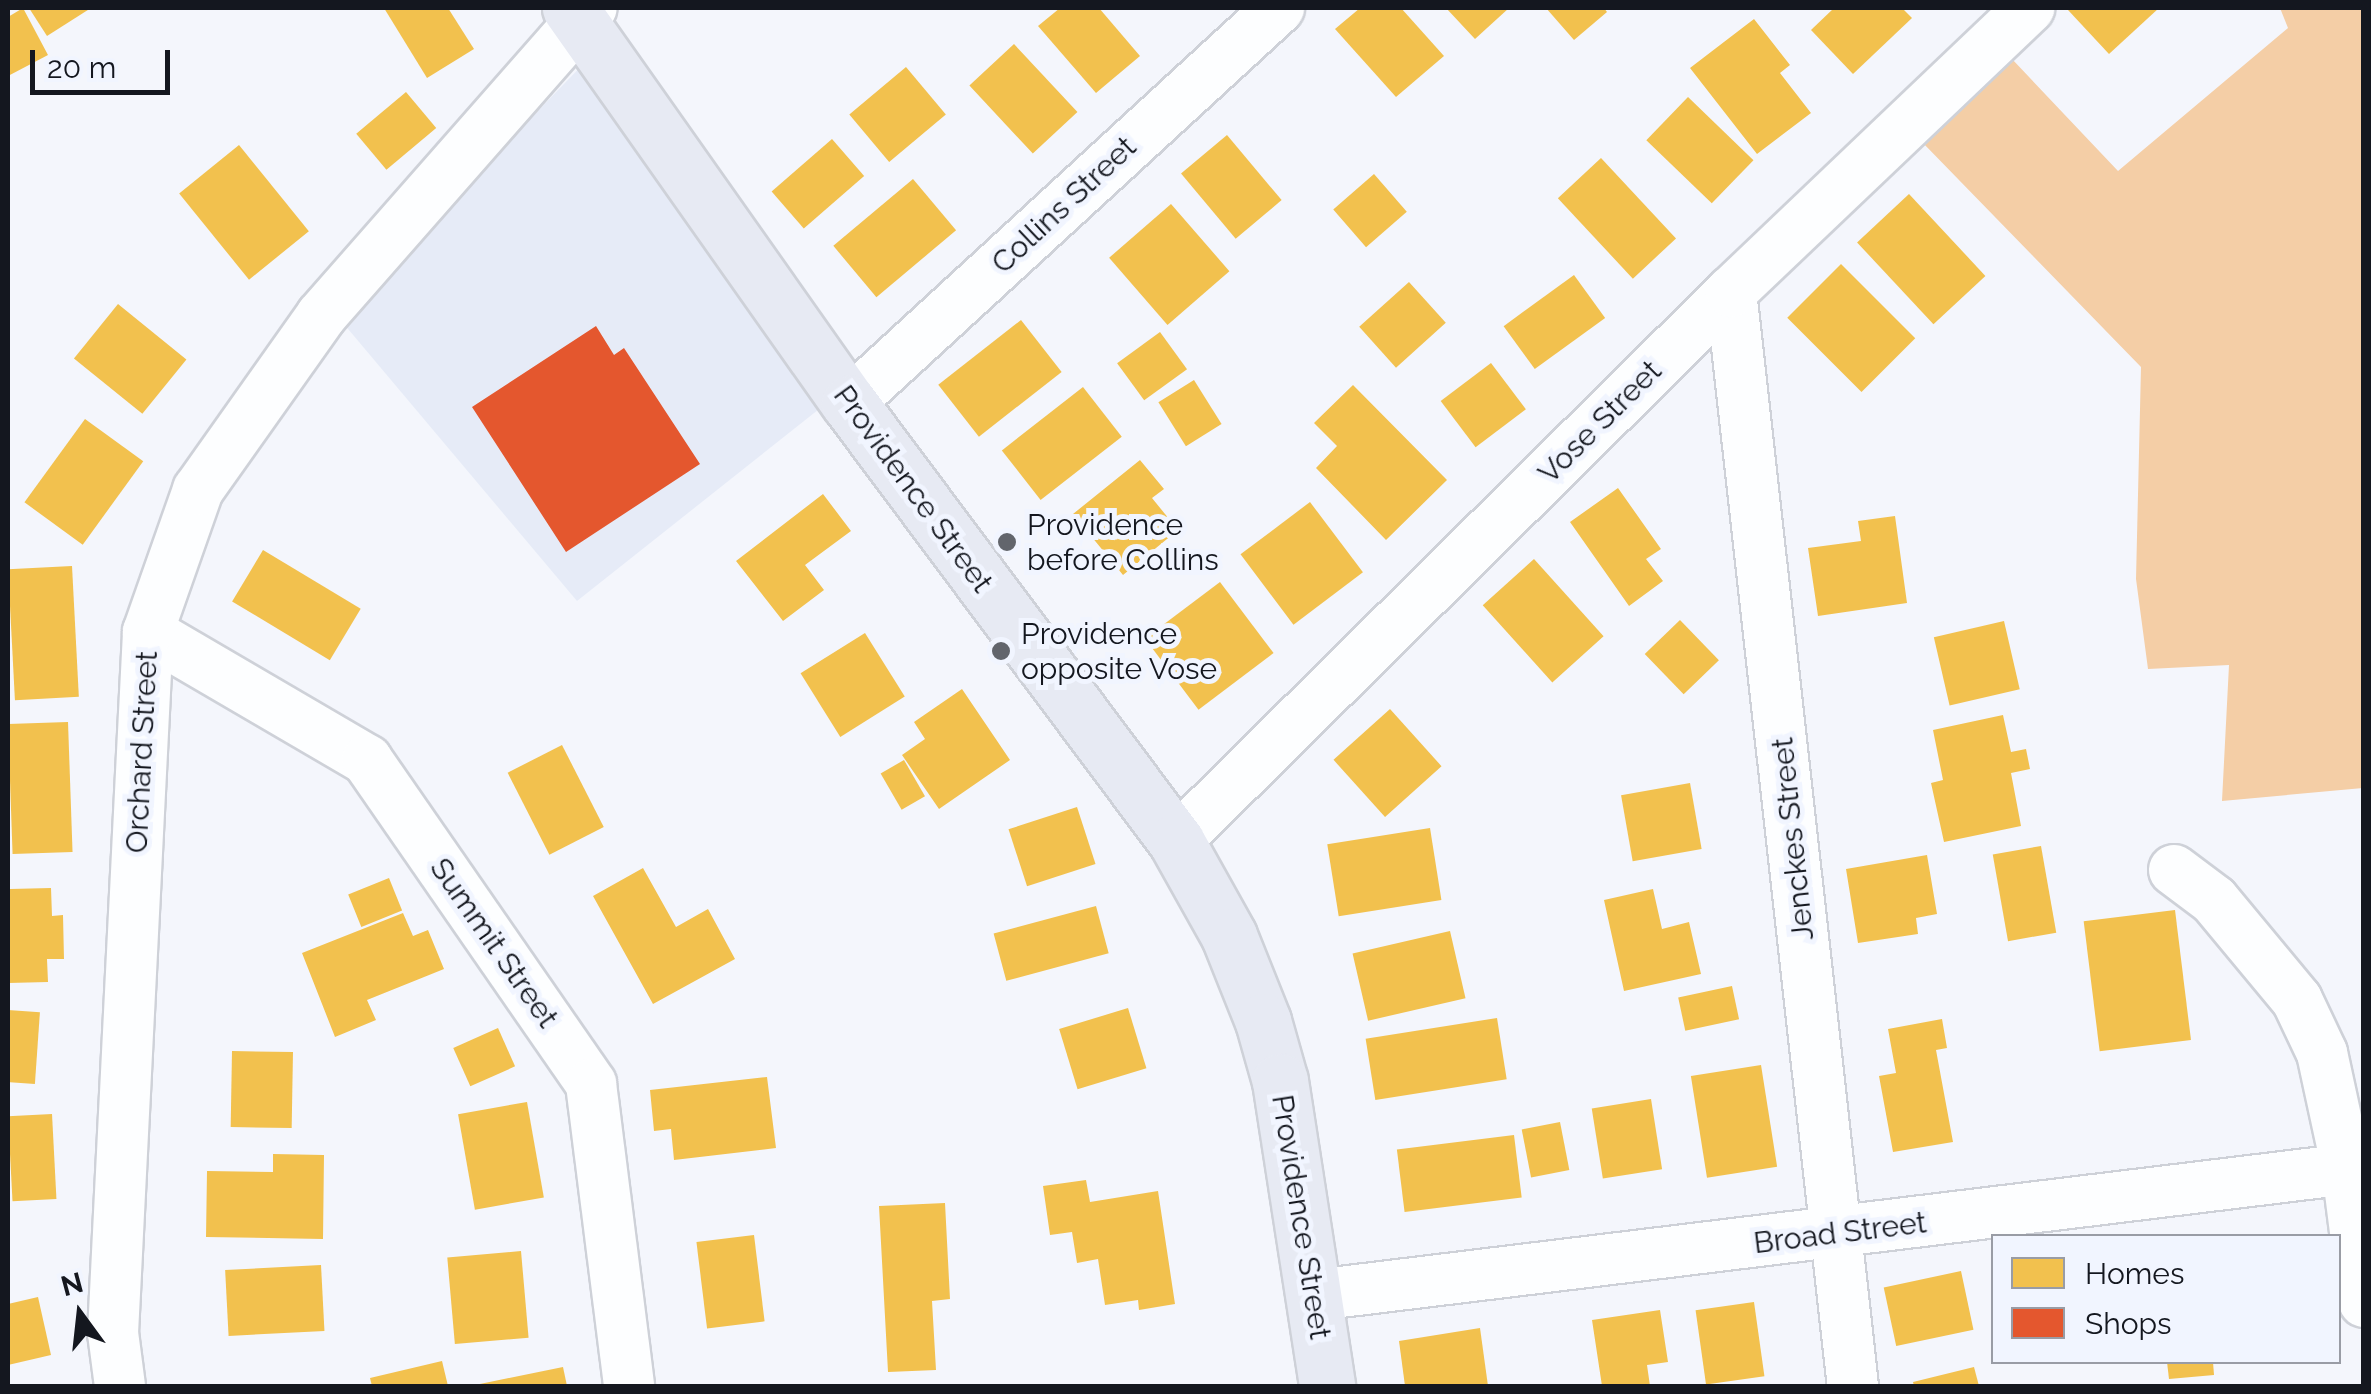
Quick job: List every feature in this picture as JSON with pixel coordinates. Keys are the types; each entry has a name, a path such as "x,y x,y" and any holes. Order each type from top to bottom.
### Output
{"main road":[{"name":"Providence Street","path":"581,13 849,403 1176,842 1229,936 1264,1021 1280,1081 1327,1386"}],"street":[{"name":"Collins Street","path":"849,403 1278,8"},
{"name":"Vose Street","path":"1176,842 1731,292 2029,8"},
{"name":"Orchard Street","path":"120,1386 113,1333 148,632 198,490 322,316 581,13"},
{"name":"Jenckes Street","path":"1731,292 1853,1386"},
{"name":"Summit Street","path":"148,632 367,760 591,1084 630,1386"},
{"path":"2174,870 2214,900 2297,1000 2322,1052 2356,1168 2364,1302"},
{"name":"Broad Street","path":"1316,1295 2356,1168"}],"shaded area":[{"path":"2280,8 2363,8 2363,788 2222,801 2229,665 2148,669 2136,579 2141,367 1922,142 2012,59 2118,171 2288,28"},
{"path":"592,55 852,383 577,601 338,317"}],"building: Homes":[{"path":"23,8 48,55 8,76 8,17"},
{"path":"29,8 91,8 47,36"},
{"path":"384,8 448,8 474,49 427,78"},
{"path":"1060,8 1099,8 1140,56 1096,93 1038,26"},
{"path":"1360,8 1401,8 1444,56 1396,97 1335,29"},
{"path":"1446,8 1509,8 1475,39"},
{"path":"1546,8 1604,8 1607,12 1574,40"},
{"path":"1834,8 1902,8 1912,18 1853,74 1811,30"},
{"path":"2159,8 2109,54 2068,10"},
{"path":"1754,19 1790,65 1780,73 1811,113 1757,154 1690,68"},
{"path":"1014,44 1077,112 1033,154 969,86"},
{"path":"906,67 946,114 889,162 849,115"},
{"path":"406,92 436,128 386,170 356,134"},
{"path":"1688,97 1753,160 1712,203 1646,140"},
{"path":"1227,135 1282,200 1236,239 1181,174"},
{"path":"832,139 864,176 804,228 772,191"},
{"path":"239,145 309,231 249,280 179,193"},
{"path":"1601,158 1676,238 1633,279 1558,198"},
{"path":"1374,174 1407,212 1366,247 1333,209"},
{"path":"913,179 956,230 876,297 833,246"},
{"path":"1909,194 1985,276 1933,324 1857,242"},
{"path":"1171,204 1229,271 1168,325 1109,258"},
{"path":"1841,264 1915,338 1862,392 1787,318"},
{"path":"1574,275 1605,318 1535,369 1504,326"},
{"path":"1409,282 1446,323 1396,368 1359,327"},
{"path":"118,304 186,359 142,414 74,358"},
{"path":"1021,320 1062,372 979,437 938,385"},
{"path":"1160,332 1187,369 1144,400 1117,363"},
{"path":"1491,363 1526,409 1476,447 1441,401"},
{"path":"1194,380 1222,424 1186,446 1158,402"},
{"path":"1353,385 1447,480 1386,540 1316,468 1337,446 1314,423"},
{"path":"1083,387 1122,437 1041,500 1002,450"},
{"path":"85,419 143,461 83,545 24,502"},
{"path":"1140,460 1164,489 1152,498 1178,530 1123,575 1073,514"},
{"path":"1618,488 1661,549 1646,559 1663,581 1629,606 1570,522"},
{"path":"823,494 851,531 805,565 824,590 783,621 736,561"},
{"path":"1310,502 1363,572 1293,625 1241,554"},
{"path":"1895,516 1907,603 1818,616 1808,548 1861,541 1858,521"},
{"path":"263,550 361,609 330,660 232,601"},
{"path":"1534,559 1604,636 1552,682 1483,605"},
{"path":"72,566 79,697 15,700 8,569"},
{"path":"1220,582 1274,653 1198,710 1145,639"},
{"path":"1680,620 1719,660 1684,694 1645,654"},
{"path":"2004,621 2020,689 1950,705 1934,637"},
{"path":"865,633 905,697 840,737 801,673"},
{"path":"962,689 1010,760 939,809 902,755 925,739 914,722"},
{"path":"1390,709 1442,766 1385,817 1334,760"},
{"path":"2003,715 2011,752 2026,749 2030,769 2011,773 2021,826 1944,842 1931,783 1943,780 1933,730"},
{"path":"68,722 73,852 13,854 8,724"},
{"path":"562,745 604,827 549,855 508,773"},
{"path":"904,760 925,796 902,810 881,774"},
{"path":"1690,783 1702,849 1633,861 1621,795"},
{"path":"1077,807 1096,864 1027,886 1009,829"},
{"path":"1430,828 1441,900 1339,916 1327,844"},
{"path":"2041,846 2056,933 2008,941 1993,855"},
{"path":"1927,855 1937,914 1916,918 1918,934 1858,943 1846,869"},
{"path":"643,868 676,927 708,909 735,959 653,1004 593,896"},
{"path":"389,878 402,910 361,927 348,894"},
{"path":"51,888 52,916 63,915 64,959 47,959 48,982 8,983 10,889"},
{"path":"1653,889 1662,929 1689,922 1701,974 1624,991 1604,900"},
{"path":"1096,906 1109,953 1006,981 994,933"},
{"path":"2175,910 2191,1040 2100,1051 2084,921"},
{"path":"403,913 413,936 428,930 444,969 367,1000 376,1020 335,1037 302,953"},
{"path":"1450,931 1466,998 1368,1021 1353,953"},
{"path":"1732,986 1739,1019 1685,1031 1678,997"},
{"path":"1128,1008 1146,1068 1078,1089 1059,1029"},
{"path":"8,1010 40,1012 35,1084 8,1082"},
{"path":"1497,1018 1507,1079 1375,1100 1366,1039"},
{"path":"1942,1019 1947,1048 1936,1050 1953,1142 1893,1152 1879,1076 1896,1073 1888,1029"},
{"path":"498,1028 515,1066 470,1086 453,1048"},
{"path":"232,1051 293,1052 292,1128 231,1127"},
{"path":"1761,1065 1777,1167 1707,1178 1691,1076"},
{"path":"767,1077 776,1148 674,1160 671,1129 654,1131 650,1090"},
{"path":"1651,1099 1662,1169 1603,1179 1592,1108"},
{"path":"527,1102 544,1198 475,1210 458,1114"},
{"path":"52,1114 56,1199 13,1201 8,1116"},
{"path":"1560,1122 1569,1170 1531,1178 1522,1129"},
{"path":"1514,1135 1522,1198 1405,1212 1397,1149"},
{"path":"273,1154 324,1155 323,1239 206,1237 207,1171 273,1172"},
{"path":"1086,1180 1090,1202 1158,1191 1175,1304 1139,1310 1138,1300 1105,1305 1098,1259 1077,1263 1072,1232 1050,1235 1043,1186"},
{"path":"945,1203 950,1299 932,1301 936,1370 888,1372 879,1206"},
{"path":"754,1235 765,1321 707,1328 696,1242"},
{"path":"521,1251 529,1338 455,1344 447,1257"},
{"path":"321,1265 324,1331 229,1336 225,1270"},
{"path":"1961,1271 1973,1330 1896,1346 1884,1287"},
{"path":"38,1297 51,1355 8,1365 8,1304"},
{"path":"1754,1302 1764,1376 1706,1384 1696,1310"},
{"path":"1660,1310 1668,1362 1647,1365 1650,1386 1602,1386 1592,1320"},
{"path":"1480,1328 1488,1386 1405,1386 1399,1341"},
{"path":"442,1361 448,1386 372,1386 370,1378"},
{"path":"2167,1364 2213,1364 2214,1375 2169,1379"},
{"path":"563,1367 567,1386 475,1385"},
{"path":"1974,1367 1979,1386 1914,1386 1913,1382"}],"building: Shops":[{"path":"596,326 614,355 624,348 700,464 566,552 472,407"}],"place":[{"name":"Providence before Collins","path":"1007,542"},
{"name":"Providence opposite Vose","path":"1001,651"}]}
